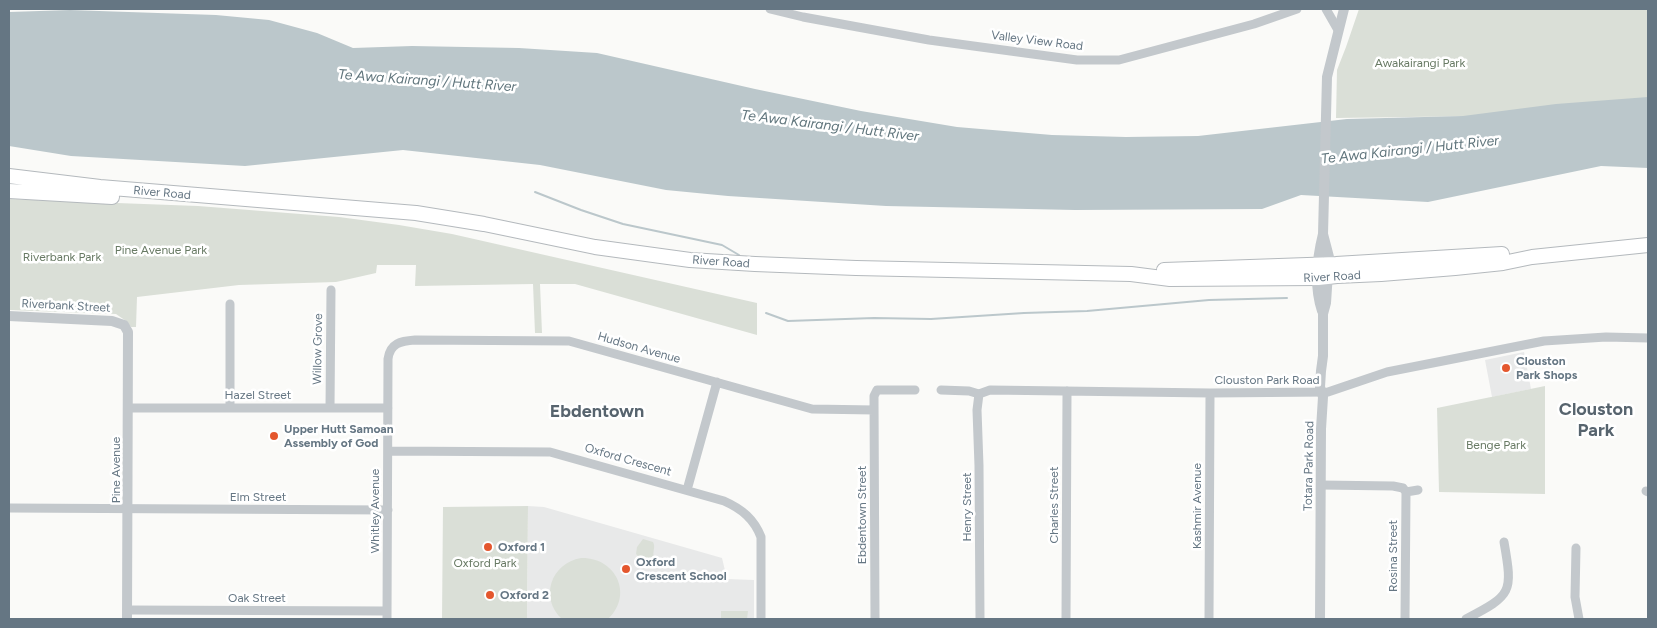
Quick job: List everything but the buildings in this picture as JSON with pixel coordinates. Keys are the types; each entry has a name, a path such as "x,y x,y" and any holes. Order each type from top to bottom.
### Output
{"highway":[{"name":"River Road","path":"9,176 100,187 446,217 594,247 690,260 856,268 1131,274 1170,279 1323,271 1502,254 1532,256 1648,245"},
{"path":"9,183 100,187"},
{"name":"River Road","path":"9,191 315,206"}],"street":[{"name":"Valley View Road","path":"770,9 929,40 1077,60 1119,60 1254,24 1297,9"},
{"path":"1326,9 1338,30"},
{"name":"Totara Park Road","path":"1320,619 1323,314 1319,303 1323,271 1329,257 1324,234 1327,77 1344,9"},
{"name":"Willow Grove","path":"330,408 331,290"},
{"path":"230,304 230,407"},
{"name":"Riverbank Street","path":"9,316 112,321 121,324"},
{"name":"Pine Avenue","path":"121,324 126,328 129,337 128,614"},
{"name":"Clouston Park Road","path":"941,390 969,391 979,394 990,390 1210,393 1328,392 1387,372 1544,341 1606,337 1648,338"},
{"name":"Hudson Avenue","path":"394,345 401,341 415,340 569,341 812,409 874,410"},
{"name":"Whitley Avenue","path":"387,615 389,355 394,345"},
{"path":"686,490 717,382"},
{"path":"874,410 874,396 877,390 915,390"},
{"name":"Charles Street","path":"1066,619 1067,391"},
{"name":"Kashmir Avenue","path":"1209,619 1210,393"},
{"name":"Henry Street","path":"979,394 977,410 980,619"},
{"name":"Hazel Street","path":"128,408 388,408"},
{"name":"Ebdentown Street","path":"874,410 875,619"},
{"name":"Oxford Crescent","path":"388,451 550,452 737,506 752,521 761,537 760,619"},
{"path":"1321,485 1393,486 1403,488 1406,492 1418,490"},
{"name":"Rosina Street","path":"1405,619 1406,492"},
{"name":"Elm Street","path":"9,508 388,510"},
{"path":"1466,619 1496,603 1503,597 1509,577 1504,542"},
{"path":"1576,548 1575,597 1579,619"},
{"name":"Oak Street","path":"128,614 387,615"}],"shaded area":[{"path":"1524,352 1531,389 1492,397 1485,360"},
{"name":"Oxford Crescent School","path":"528,506 544,507 722,558 727,579 754,580 754,619 527,619"}],"green space":[{"name":"Awakairangi Park","path":"1359,9 1648,9 1648,101 1480,116 1336,118 1337,70"},
{"name":"Pine Avenue Park","path":"9,199 198,206 339,217 452,234 757,303 757,335 575,284 540,284 542,333 535,333 533,284 415,286 416,265 377,265 376,273 336,282 239,285 137,297 136,327 131,327 116,314 9,310"},
{"name":"Benge Park","path":"1545,386 1545,494 1439,492 1437,408"},
{"name":"Oxford Park","path":"528,506 527,619 442,619 443,507"},
{"path":"643,539 653,542 654,546 654,557 650,564 647,565 636,554 637,547"},
{"path":"581,558 593,559 604,564 617,579 620,599 616,609 608,619 562,619 555,611 550,592 552,582 562,567 571,561"},
{"path":"721,611 748,611 747,619 721,619"}],"water":[{"name":"Te Awa Kairangi / Hutt River","path":"70,10 216,15 269,20 317,33 353,48 412,46 519,48 597,53 861,111 957,127 1052,135 1198,136 1347,119 1463,116 1556,104 1648,97 1648,168 1601,166 1428,202 1301,195 1262,209 1075,210 886,206 728,196 666,190 540,165 403,150 245,166 71,156 9,146 9,12"}],"waterway":[{"path":"535,192 623,224 722,245 739,255"},
{"path":"766,313 788,321 874,318 931,319 1087,311 1209,300 1287,298"}],"place":[{"name":"Clouston Park Shops","path":"1506,368"},
{"name":"Upper Hutt Samoan Assembly of God","path":"274,436"},
{"name":"Oxford 1","path":"488,547"},
{"name":"Oxford Crescent School","path":"626,569"},
{"name":"Oxford 2","path":"490,595"}],"district":[{"name":"Ebdentown","path":"597,412"},
{"name":"Clouston Park","path":"1596,420"}],"park label":[{"name":"Riverbank Park","path":"62,257"}]}
